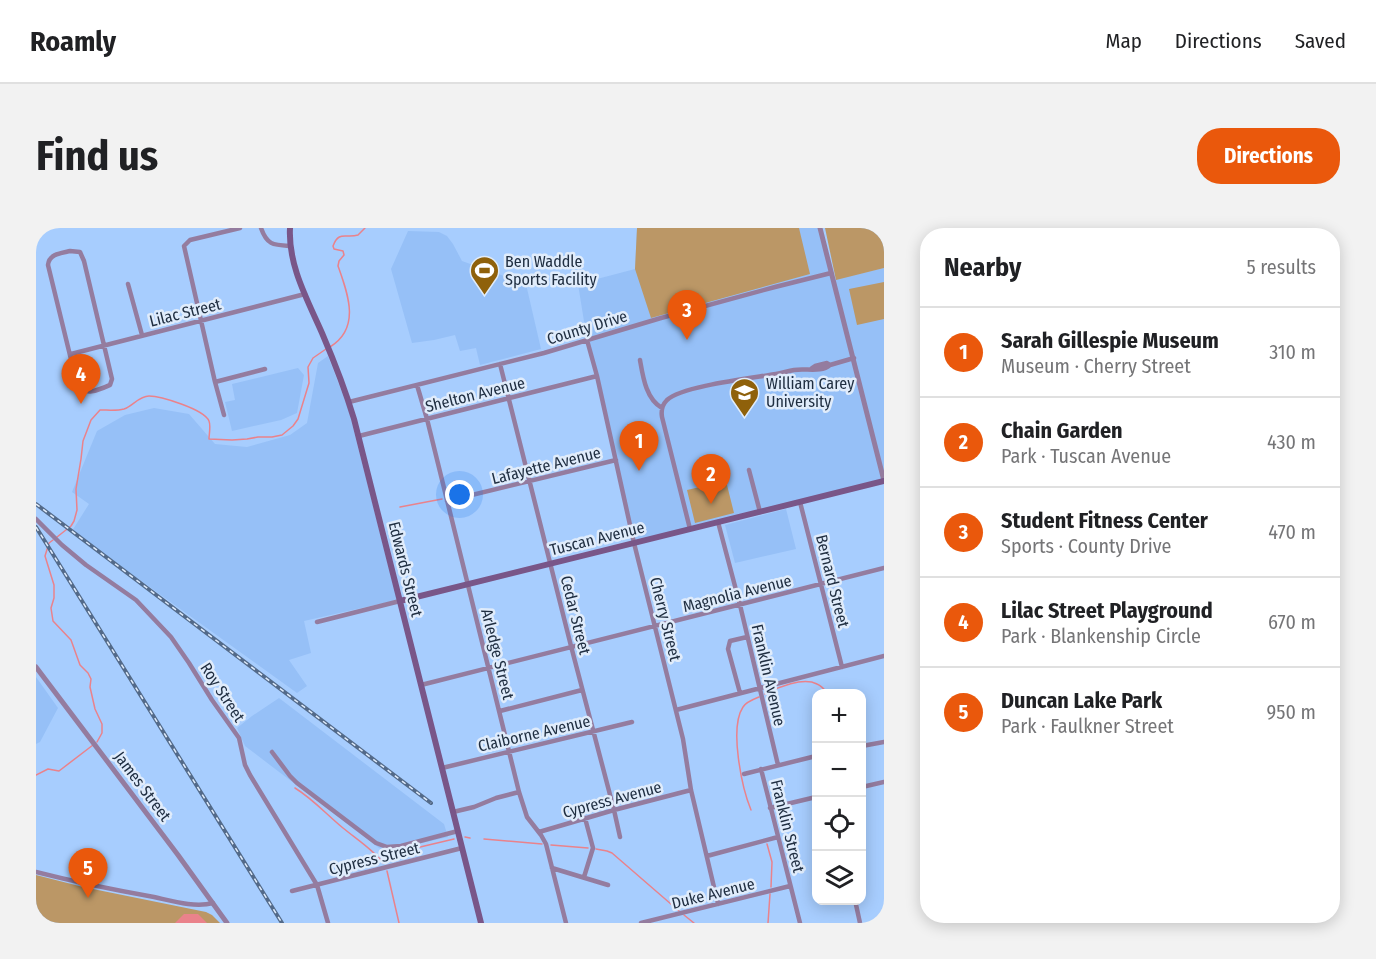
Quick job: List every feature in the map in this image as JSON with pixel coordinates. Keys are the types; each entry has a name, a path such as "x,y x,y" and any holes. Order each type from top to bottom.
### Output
{"main road":[{"name":"Edwards Street","path":"290,228 290,246 294,265 349,402 359,436 481,923"},
{"name":"Tuscan Avenue","path":"400,601 884,481"}],"street":[{"path":"224,415 184,246 190,240 240,228"},
{"path":"261,228 270,243 290,246"},
{"path":"820,228 884,481"},
{"path":"70,251 80,252 82,255 104,346 112,379 110,385 89,392 83,391 77,384 48,265 52,256 70,251"},
{"name":"County Drive","path":"349,402 500,364 831,273"},
{"path":"128,284 142,336"},
{"name":"Lilac Street","path":"70,354 305,294"},
{"name":"Cherry Street","path":"587,340 676,710 718,904"},
{"path":"690,529 662,417 662,408 666,401 672,396 689,390 794,370 827,368 830,364 854,358"},
{"path":"639,360 649,393 662,408"},
{"name":"Cedar Street","path":"500,364 620,837"},
{"path":"215,382 265,369"},
{"name":"Shelton Avenue","path":"359,436 597,376"},
{"name":"Arledge Street","path":"417,385 519,792 527,817 546,844 566,923"},
{"name":"Lafayette Avenue","path":"447,501 616,460"},
{"path":"749,470 760,512"},
{"name":"Bernard Street","path":"800,502 842,667"},
{"name":"Roy Street","path":"36,519 62,545 136,600 171,637 239,738 245,765 250,775 317,885 328,923"},
{"name":"Franklin Avenue","path":"718,522 778,765"},
{"name":"Magnolia Avenue","path":"421,685 884,568"},
{"name":"Tuscan Avenue","path":"317,622 400,601"},
{"path":"740,693 728,649 730,641 747,637"},
{"path":"676,710 884,656"},
{"name":"James Street","path":"36,667 227,923"},
{"path":"500,711 582,690"},
{"name":"Claiborne Avenue","path":"442,768 632,722"},
{"path":"866,745 884,742"},
{"path":"272,752 297,783 376,843 387,847 401,846 458,831"},
{"path":"744,774 812,757"},
{"name":"Franklin Street","path":"761,769 800,923"},
{"path":"866,786 884,782"},
{"name":"Cypress Avenue","path":"539,832 692,790"},
{"path":"453,812 519,792"},
{"path":"770,808 812,798"},
{"path":"584,877 593,848 585,818"},
{"path":"707,856 778,837"},
{"name":"Cypress Street","path":"292,891 462,848"},
{"path":"552,868 608,885"},
{"path":"36,872 82,884 167,900 199,905 213,903"},
{"name":"Duke Avenue","path":"641,923 660,921 790,886"},
{"path":"856,905 860,923"}],"shaded area":[{"name":"William Carey University","path":"637,228 820,228 833,280 884,268 884,481 634,543 587,340 578,284 635,269"},
{"path":"637,228 799,228 810,274 651,318 635,269"},
{"path":"825,228 884,228 884,268 836,280"},
{"path":"408,231 439,232 447,236 462,261 526,284 541,349 480,365 476,348 460,351 455,335 412,343 391,269"},
{"path":"884,282 884,319 857,325 849,289"},
{"path":"328,356 348,408 397,600 304,621 311,653 289,660 307,686 297,693 72,531 89,504 72,492 97,431 125,415 154,408 189,414 215,444 247,447 290,435 307,423 318,363"},
{"path":"298,368 304,375 297,413 281,420 232,431 225,402 235,400 232,384"},
{"path":"726,481 734,513 695,523 687,490"},
{"path":"786,509 796,549 735,563 725,525"},
{"path":"36,677 58,708 40,742 36,744"},
{"path":"279,698 444,824 448,837 387,851 379,848 245,746 237,728"},
{"path":"36,875 206,912 220,923 36,923"},
{"path":"184,914 198,914 207,923 175,923"}],"waterway":[{"path":"330,347 340,339 349,320 348,299 338,266 344,255 343,251 334,249 333,246 338,238 358,235 365,228"},
{"path":"57,537 74,521 83,441 91,420 100,410 124,409 149,396 181,404 205,416 210,423 209,439 232,440 282,435 298,419 309,383 308,367 313,358 326,349"},
{"path":"448,491 455,481"},
{"path":"400,507 442,499"},
{"path":"53,540 49,543 45,556 54,585 51,608 53,621 71,640 80,665 91,679 90,687 95,709 102,724 102,733 97,742"},
{"path":"765,694 798,682 811,682 824,689"},
{"path":"751,810 738,758 737,729 743,707 759,697"},
{"path":"36,775 48,769 59,771 93,745"},
{"path":"295,788 370,849 383,863"},
{"path":"465,837 470,838"},
{"path":"384,861 399,852 454,839"},
{"path":"484,839 542,844"},
{"path":"767,844 772,862 771,887"},
{"path":"551,845 588,848"},
{"path":"596,849 612,853 679,911"},
{"path":"387,871 399,923"},
{"path":"768,923 770,894"},
{"path":"684,915 694,923"}],"railway":[{"path":"36,504 431,803"},
{"path":"36,527 282,923"}],"place":[{"name":"Ben Waddle Sports Facility","path":"484,296"},
{"name":"Student Fitness Center","path":"687,340"},
{"name":"Lilac Street Playground","path":"81,404"},
{"name":"William Carey University","path":"745,418"},
{"name":"Sarah Gillespie Museum","path":"639,471"},
{"name":"Chain Garden","path":"711,504"},
{"name":"Duncan Lake Park","path":"88,898"}]}
